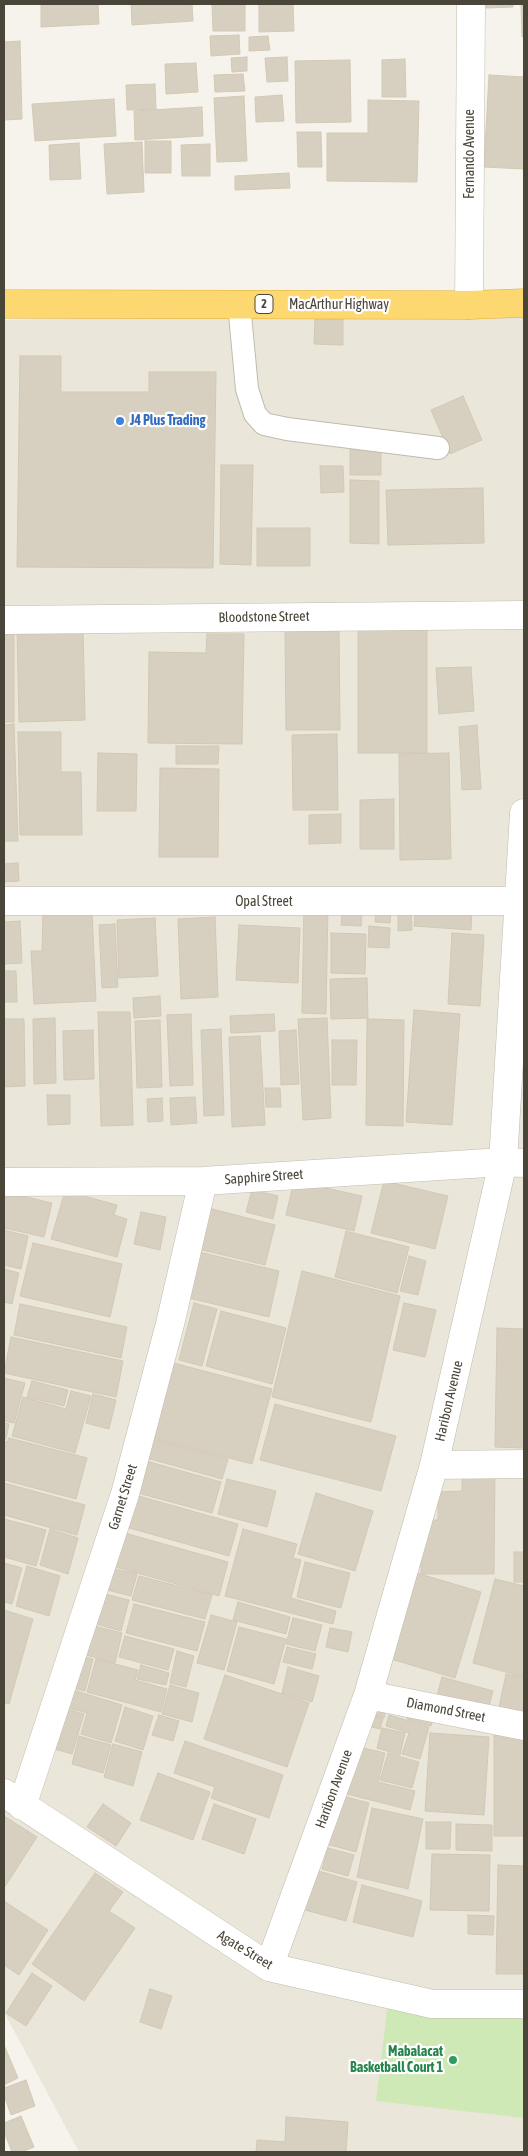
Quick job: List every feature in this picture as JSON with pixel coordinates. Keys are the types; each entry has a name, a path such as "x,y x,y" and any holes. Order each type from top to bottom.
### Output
{"highway":[{"name":"MacArthur Highway","path":"4,304 469,305 524,303"}],"street":[{"name":"Fernando Avenue","path":"469,305 471,4"},
{"name":"Bloodstone Street","path":"4,620 524,614"},
{"name":"Haribon Avenue","path":"269,1967 368,1695 434,1465 513,1162 524,813"},
{"name":"Opal Street","path":"4,901 522,901"},
{"name":"Sapphire Street","path":"4,1182 204,1181 513,1162"},
{"name":"Garnet Street","path":"13,1800 125,1494 170,1324 204,1181"},
{"path":"434,1465 524,1464"},
{"name":"Diamond Street","path":"368,1695 524,1726"},
{"name":"Agate Street","path":"13,1800 269,1967 432,2004 524,2004"}],"lane":[{"path":"239,304 247,389 255,414 264,424 438,448"}],"shaded area":[{"path":"524,308 524,2152 79,2152 4,2012 4,320"}],"green space":[{"name":"Mabalacat Basketball Court 1","path":"388,2003 524,2019 524,2118 376,2101"}],"building":[{"path":"41,4 98,4 99,24 41,27"},
{"path":"131,4 192,4 193,21 132,25"},
{"path":"212,4 245,4 245,31 213,31"},
{"path":"259,4 293,4 294,31 259,32"},
{"path":"486,4 513,4 513,7 486,8"},
{"path":"521,4 524,4 524,36 522,37"},
{"path":"239,35 240,54 211,56 210,36"},
{"path":"268,36 270,50 249,51 249,37"},
{"path":"20,41 22,119 4,120 4,42"},
{"path":"247,57 247,71 232,72 231,58"},
{"path":"287,57 288,81 267,82 265,58"},
{"path":"405,59 406,97 382,97 382,60"},
{"path":"350,60 351,122 296,123 295,61"},
{"path":"196,63 198,92 166,94 165,64"},
{"path":"243,74 245,91 215,92 214,75"},
{"path":"489,75 524,77 524,169 484,167"},
{"path":"155,84 156,109 127,110 126,85"},
{"path":"282,95 284,121 256,122 255,97"},
{"path":"244,96 247,161 217,162 214,98"},
{"path":"114,99 116,136 35,141 32,104"},
{"path":"368,100 419,101 417,182 327,181 327,133 368,133"},
{"path":"202,107 203,136 135,140 134,111"},
{"path":"297,132 321,132 322,167 298,167"},
{"path":"145,141 171,141 171,173 145,173"},
{"path":"142,142 144,192 107,194 104,144"},
{"path":"79,143 81,179 50,180 49,145"},
{"path":"210,144 210,176 182,176 181,145"},
{"path":"289,173 290,188 235,190 235,176"},
{"path":"315,319 343,319 343,345 314,344"},
{"path":"20,356 61,356 61,392 149,392 149,372 216,372 213,568 17,567"},
{"path":"463,396 482,440 450,454 431,410"},
{"path":"350,449 381,449 381,475 350,475"},
{"path":"221,465 253,465 251,565 220,564"},
{"path":"320,466 343,466 344,492 321,493"},
{"path":"350,480 379,481 379,544 350,543"},
{"path":"483,488 484,543 388,545 386,490"},
{"path":"257,528 310,528 310,566 257,566"},
{"path":"427,626 427,753 358,753 358,627"},
{"path":"83,627 85,720 19,722 17,629"},
{"path":"285,629 339,629 340,730 286,730"},
{"path":"4,633 14,633 14,722 4,722"},
{"path":"207,634 244,634 242,744 148,743 149,652 206,653"},
{"path":"471,667 474,711 439,714 436,668"},
{"path":"14,724 18,841 4,841 4,725"},
{"path":"477,725 481,789 462,790 459,727"},
{"path":"18,732 61,732 61,772 81,772 82,835 20,835"},
{"path":"337,734 338,810 293,810 292,735"},
{"path":"176,746 219,746 218,764 176,764"},
{"path":"98,753 137,754 136,811 97,811"},
{"path":"449,753 451,859 400,860 399,754"},
{"path":"160,768 219,769 218,857 159,857"},
{"path":"394,799 394,849 360,849 360,800"},
{"path":"341,814 341,843 309,844 309,815"},
{"path":"18,863 19,881 4,882 4,864"},
{"path":"343,901 363,903 361,926 341,925"},
{"path":"376,903 391,904 390,923 375,922"},
{"path":"416,903 472,907 471,930 414,926"},
{"path":"304,905 328,906 326,1014 302,1013"},
{"path":"411,905 412,930 398,931 398,906"},
{"path":"92,911 96,1001 34,1004 31,951 42,951 43,914"},
{"path":"215,917 218,997 181,999 178,919"},
{"path":"155,918 158,976 119,978 117,920"},
{"path":"20,921 22,963 4,964 4,922"},
{"path":"115,924 118,987 102,988 99,925"},
{"path":"239,925 300,928 298,983 236,980"},
{"path":"369,926 390,928 389,948 368,947"},
{"path":"331,933 366,934 365,974 331,973"},
{"path":"452,933 484,935 480,1006 448,1004"},
{"path":"4,971 16,971 17,1002 4,1002"},
{"path":"367,978 368,1018 331,1019 330,979"},
{"path":"160,996 161,1016 134,1018 133,998"},
{"path":"414,1010 460,1014 452,1125 406,1122"},
{"path":"98,1012 130,1012 133,1125 101,1126"},
{"path":"191,1014 193,1085 170,1086 167,1015"},
{"path":"274,1014 275,1031 231,1033 230,1016"},
{"path":"55,1018 56,1083 34,1084 33,1019"},
{"path":"327,1018 331,1118 303,1120 298,1019"},
{"path":"4,1019 24,1019 25,1086 4,1087"},
{"path":"367,1019 404,1020 403,1126 366,1125"},
{"path":"160,1020 162,1087 137,1088 135,1021"},
{"path":"221,1029 224,1115 204,1116 201,1030"},
{"path":"93,1030 94,1079 64,1080 63,1031"},
{"path":"296,1030 299,1084 281,1085 279,1031"},
{"path":"260,1036 265,1125 232,1127 229,1037"},
{"path":"332,1040 357,1040 356,1085 332,1085"},
{"path":"265,1088 280,1088 281,1107 266,1107"},
{"path":"47,1095 70,1095 70,1124 48,1125"},
{"path":"195,1097 197,1123 171,1125 170,1098"},
{"path":"162,1098 163,1121 148,1122 147,1099"},
{"path":"294,1181 362,1196 354,1231 286,1215"},
{"path":"384,1181 448,1196 435,1249 371,1233"},
{"path":"252,1190 278,1196 273,1219 246,1212"},
{"path":"65,1191 117,1205 114,1215 127,1219 117,1257 51,1239"},
{"path":"4,1192 52,1203 44,1237 4,1228"},
{"path":"204,1207 275,1225 265,1265 194,1248"},
{"path":"141,1212 166,1217 160,1250 134,1244"},
{"path":"4,1230 28,1236 21,1269 4,1265"},
{"path":"346,1231 409,1247 397,1293 335,1277"},
{"path":"33,1243 122,1264 110,1317 20,1296"},
{"path":"195,1251 279,1271 269,1317 184,1297"},
{"path":"409,1256 426,1261 418,1295 400,1291"},
{"path":"4,1269 19,1273 12,1304 4,1302"},
{"path":"302,1271 400,1296 371,1422 272,1397"},
{"path":"194,1303 217,1309 202,1366 179,1360"},
{"path":"404,1303 436,1310 425,1357 393,1350"},
{"path":"20,1304 127,1327 121,1358 14,1335"},
{"path":"221,1311 286,1328 272,1384 206,1366"},
{"path":"497,1328 524,1329 524,1448 495,1447"},
{"path":"11,1337 123,1361 116,1397 4,1373"},
{"path":"170,1362 272,1389 252,1464 150,1437"},
{"path":"4,1378 25,1383 14,1423 4,1421"},
{"path":"32,1381 68,1390 64,1406 27,1397"},
{"path":"71,1391 91,1396 75,1453 12,1436 23,1397 66,1409"},
{"path":"93,1394 116,1400 109,1429 86,1423"},
{"path":"275,1404 396,1436 381,1491 260,1460"},
{"path":"4,1423 9,1424 6,1439 4,1439"},
{"path":"9,1438 87,1458 76,1499 4,1480 4,1441 7,1442"},
{"path":"149,1438 228,1459 222,1479 143,1457"},
{"path":"143,1460 221,1482 212,1513 134,1492"},
{"path":"462,1466 495,1467 494,1574 421,1574 421,1520 438,1520 438,1492 462,1491"},
{"path":"227,1479 276,1491 267,1527 218,1514"},
{"path":"4,1483 85,1505 77,1535 4,1515"},
{"path":"316,1493 373,1511 355,1571 298,1554"},
{"path":"135,1495 238,1524 229,1556 126,1527"},
{"path":"4,1519 46,1530 36,1566 4,1557"},
{"path":"50,1529 78,1538 68,1574 40,1565"},
{"path":"243,1529 297,1544 293,1558 301,1560 291,1598 336,1611 333,1624 225,1596"},
{"path":"114,1530 228,1562 219,1596 105,1564"},
{"path":"514,1552 524,1552 524,1582 514,1582"},
{"path":"305,1562 350,1573 341,1608 297,1597"},
{"path":"4,1563 22,1568 12,1604 4,1602"},
{"path":"27,1566 60,1576 49,1616 16,1606"},
{"path":"105,1567 137,1574 131,1596 99,1588"},
{"path":"410,1571 481,1592 455,1678 384,1657"},
{"path":"139,1576 212,1595 205,1619 132,1600"},
{"path":"495,1579 524,1586 524,1677 473,1663"},
{"path":"97,1592 129,1600 121,1631 89,1622"},
{"path":"238,1602 290,1617 286,1634 233,1620"},
{"path":"134,1604 205,1622 197,1651 126,1633"},
{"path":"4,1610 33,1619 9,1704 4,1703"},
{"path":"211,1615 237,1622 224,1670 197,1663"},
{"path":"293,1618 322,1625 315,1651 286,1644"},
{"path":"86,1624 122,1633 115,1663 79,1653"},
{"path":"239,1627 286,1639 274,1684 227,1671"},
{"path":"330,1628 352,1632 348,1652 326,1647"},
{"path":"125,1636 174,1649 168,1670 119,1657"},
{"path":"287,1647 316,1654 312,1669 283,1662"},
{"path":"177,1651 194,1656 186,1687 170,1683"},
{"path":"77,1655 93,1659 85,1691 68,1687"},
{"path":"96,1659 138,1670 135,1680 167,1689 161,1712 87,1692"},
{"path":"141,1665 169,1673 166,1685 137,1679"},
{"path":"288,1667 319,1676 312,1702 282,1693"},
{"path":"506,1674 524,1678 524,1717 498,1712"},
{"path":"225,1675 309,1703 287,1767 204,1739"},
{"path":"442,1677 493,1691 486,1717 435,1703"},
{"path":"170,1685 199,1693 192,1722 162,1714"},
{"path":"63,1687 122,1705 111,1743 81,1734 87,1713 58,1705"},
{"path":"387,1705 384,1718 370,1715"},
{"path":"56,1706 84,1714 72,1754 44,1746"},
{"path":"125,1707 153,1716 143,1750 115,1741"},
{"path":"410,1707 435,1714 431,1726 407,1719"},
{"path":"159,1715 179,1721 173,1741 152,1735"},
{"path":"389,1715 429,1727 420,1759 402,1754 409,1733 386,1726"},
{"path":"370,1716 383,1719 380,1729 368,1726"},
{"path":"382,1728 405,1733 400,1755 377,1748"},
{"path":"494,1728 524,1728 524,1836 494,1836"},
{"path":"430,1733 489,1737 484,1815 425,1811"},
{"path":"79,1736 111,1745 103,1773 72,1764"},
{"path":"185,1741 283,1775 269,1818 211,1798 215,1787 174,1773"},
{"path":"113,1744 142,1752 133,1786 104,1777"},
{"path":"359,1747 385,1753 378,1782 415,1791 410,1810 347,1794"},
{"path":"388,1753 419,1762 412,1788 380,1780"},
{"path":"158,1773 210,1792 193,1840 140,1820"},
{"path":"336,1794 369,1803 356,1852 323,1843"},
{"path":"103,1804 131,1823 116,1846 87,1827"},
{"path":"214,1804 256,1819 244,1854 202,1839"},
{"path":"372,1808 423,1819 408,1889 357,1877"},
{"path":"4,1816 37,1837 4,1888"},
{"path":"426,1822 451,1822 450,1849 426,1849"},
{"path":"456,1824 492,1825 492,1851 456,1850"},
{"path":"328,1848 354,1855 348,1876 322,1869"},
{"path":"432,1854 490,1855 489,1911 430,1910"},
{"path":"498,1865 524,1866 524,1974 496,1974"},
{"path":"315,1870 357,1882 346,1921 305,1910"},
{"path":"95,1873 123,1892 109,1911 135,1928 84,2001 32,1964"},
{"path":"362,1885 422,1901 413,1937 353,1922"},
{"path":"4,1901 48,1930 19,1975 4,1965"},
{"path":"468,1915 494,1916 493,1935 468,1934"},
{"path":"32,1973 52,1986 26,2026 6,2013"},
{"path":"150,1989 172,1996 161,2029 140,2022"},
{"path":"4,2045 18,2078 4,2085"},
{"path":"26,2080 35,2106 11,2115 4,2095 4,2088"},
{"path":"21,2116 34,2147 21,2152 12,2152 4,2132 4,2123"},
{"path":"286,2117 348,2122 346,2152 256,2152 257,2140 285,2142"}],"place":[{"name":"J4 Plus Trading","path":"120,421"},
{"name":"Mabalacat Basketball Court 1","path":"453,2060"}]}
